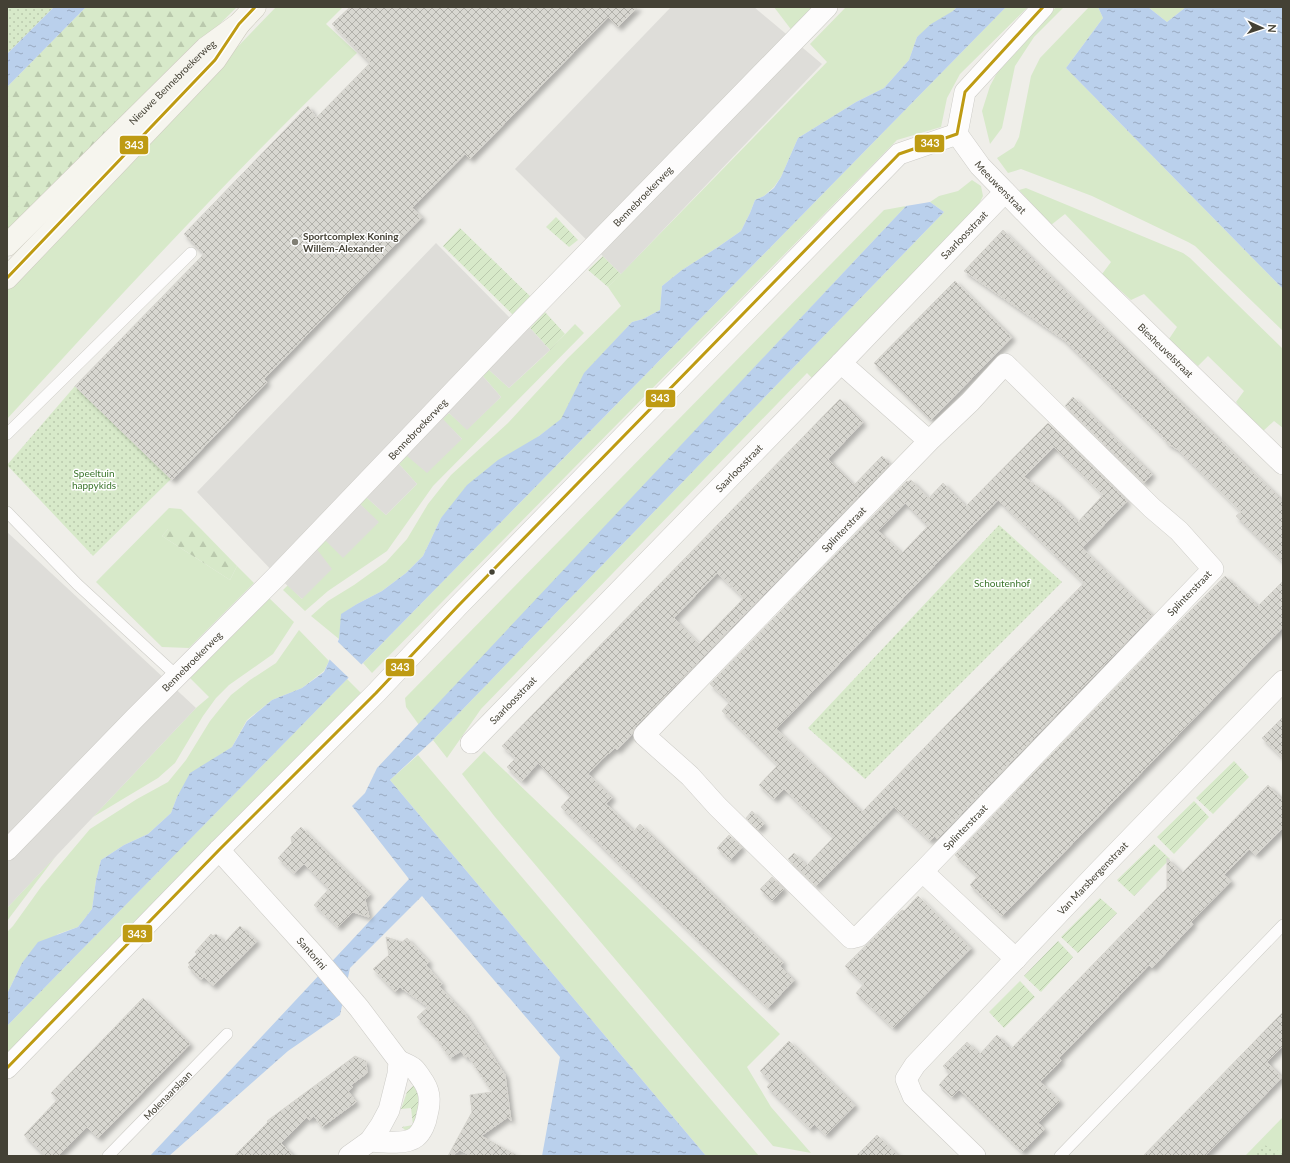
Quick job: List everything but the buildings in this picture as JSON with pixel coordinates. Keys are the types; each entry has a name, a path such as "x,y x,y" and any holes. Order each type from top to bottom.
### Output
{"main road":[{"name":"Nieuwe Bennebroekerweg","path":"7,245 206,48 238,24 255,7"},
{"name":"Nieuwe Bennebroekerweg","path":"7,278 215,60 238,24"}],"street":[{"name":"Bennebroekerweg","path":"7,850 92,761 278,576 528,314 828,7"},
{"path":"7,1068 219,850 376,693 458,606 899,154 957,134 965,92 1043,7"},
{"name":"Meeuwenstraat","path":"957,134 980,166 1049,237"},
{"name":"Saarloosstraat","path":"471,743 841,363 1005,192"},
{"name":"Biesheuvelstraat","path":"1049,237 1283,464"},
{"path":"841,363 929,441"},
{"name":"Splinterstraat","path":"1005,364 1152,508 1178,531 1213,568 923,872 859,936 851,938 717,806 690,776 644,735 929,441 970,402 1005,364"},
{"name":"Van Marsbergenstraat","path":"975,1156 913,1096 906,1079 915,1065 1096,874 1283,681"},
{"name":"Santorini","path":"219,850 313,954 359,1008 399,1061 414,1068 425,1083 430,1094 429,1110 422,1129 415,1137 407,1141 370,1141"},
{"path":"923,872 1016,959"},
{"path":"349,1156 370,1141 389,1110 398,1074 399,1061"}],"lane":[{"path":"7,434 191,253"},
{"path":"7,512 77,584 177,676"},
{"path":"1060,1156 1283,925"},
{"name":"Molenaarslaan","path":"108,1156 227,1034"}],"green space":[{"path":"7,7 54,7 7,54"},
{"path":"86,7 237,7 7,234 7,87"},
{"path":"276,7 343,7 326,24 357,53 223,188 7,419 7,288 54,237"},
{"path":"774,7 817,7 793,32"},
{"path":"846,7 957,7 917,37 909,60 884,88 856,102 798,138 781,177 774,187 764,196 755,200 741,231 682,270 662,286 660,310 643,319 632,322 585,373 562,419 539,436 441,518 423,556 406,573 382,591 342,614 339,639 311,616 328,601 354,585 386,562 407,539 428,504 451,475 508,423 568,358 621,306 608,287 827,62 810,44"},
{"path":"1006,7 1028,7 960,74 947,98 941,127 897,140 372,673 363,663"},
{"path":"1056,7 1064,7 1034,37 1015,66 1002,128 990,144 982,111 990,86 999,69"},
{"path":"1089,7 1098,7 1103,18 1066,68 1283,289 1283,331 1195,246 1092,196 1021,169 1008,173 997,158 1014,147 1019,137 1031,76 1040,58"},
{"path":"1148,7 1186,7 1167,22"},
{"path":"972,180 981,186 983,196 976,210 813,379 807,373 481,709 447,758 433,740 944,212 930,202 939,196 958,191"},
{"path":"1026,188 1183,253 1190,258 1283,349 1283,428 1274,421 1261,433 1236,402 1244,391 1208,356 1198,366 1169,339 1177,327 1144,294 1131,300 1102,274 1111,262 1065,214 1051,225 1019,190"},
{"path":"906,206 419,725 406,707 405,698 884,210"},
{"path":"556,217 578,240 569,247 546,227"},
{"path":"460,228 532,298 515,317 443,246"},
{"path":"603,256 621,274 608,287 588,270"},
{"path":"545,312 565,334 550,350 530,328"},
{"path":"575,324 584,333 433,486 387,551 328,591 305,611 283,590 288,585 302,599 316,548 324,540 378,523 359,503 366,497 386,515 417,484 399,464 407,455 462,439 442,419 449,413 467,429 501,397 482,375 488,369 509,388 545,355"},
{"name":"Speeltuin happykids","path":"75,386 171,479 93,556 7,465"},
{"path":"169,508 181,509 201,529 168,529 162,536 230,580 237,566 254,583 189,648 162,647 96,582"},
{"name":"Schoutenhof","path":"999,525 1062,582 865,779 808,728"},
{"path":"168,529 201,529 237,566 230,580 162,536"},
{"path":"268,597 294,622 273,654 229,685 216,698 203,716 175,763 158,778 93,817 196,708 209,697 190,678"},
{"path":"299,630 329,661 324,671 302,688 272,700 247,720 232,747 215,758 177,797 171,813 148,834 124,845 101,860 96,880 92,909 78,927 58,934 22,963 7,994 7,932 41,887 90,829 137,799 168,782 186,760 210,721 231,695 250,680 276,663"},
{"path":"347,679 362,694 7,1055 7,1026"},
{"path":"484,751 780,1034 747,1067 771,1107 811,1153 773,1146 495,817 462,774"},
{"path":"418,755 759,1156 706,1156 390,780"},
{"path":"1234,761 1249,777 1213,814 1196,798"},
{"path":"1194,801 1209,817 1174,854 1157,837"},
{"path":"1154,844 1170,859 1134,896 1117,880"},
{"path":"56,856 7,921 7,908"},
{"path":"1100,898 1117,913 1078,953 1061,937"},
{"path":"1058,941 1073,957 1041,992 1024,976"},
{"path":"1020,981 1035,997 1004,1028 989,1012"},
{"path":"415,1084 418,1084 420,1119 407,1132 402,1127 413,1125 411,1108 401,1109 407,1092"},
{"path":"1283,1117 1283,1156 1245,1156"},
{"path":"1262,1144 1283,1153 1283,1156 1251,1156"}],"shaded area":[{"path":"671,7 754,7 822,64 621,274 515,169"},
{"path":"436,243 517,325 530,328 550,350 509,388 488,369 482,375 501,397 467,430 449,413 443,419 462,439 427,473 407,456 399,464 417,484 386,515 366,497 359,503 379,522 343,558 325,540 316,548 332,569 302,599 277,576 197,492"},
{"path":"7,532 196,708 7,908"}],"water":[{"path":"54,7 86,7 7,87 7,54"},
{"path":"957,7 1006,7 7,1026 7,994 22,963 38,942 78,927 92,909 96,880 101,860 124,845 148,834 171,813 177,797 190,773 232,747 247,721 272,700 302,688 324,672 339,639 341,614 382,591 406,573 423,556 441,518 467,485 498,460 539,436 561,419 584,373 632,322 643,319 660,310 662,286 682,270 741,231 755,200 764,196 774,188 781,177 798,138 856,102 884,88 909,60 917,37 931,24"},
{"path":"1098,7 1148,7 1167,22 1186,7 1283,7 1283,289 1066,68 1103,18"},
{"path":"930,202 944,212 433,740 390,780 706,1156 542,1156 560,1057 422,896 350,968 340,1015 288,1051 169,1156 150,1156 409,879 352,806 365,793 377,768 906,206"}],"pier":[{"path":"336,640 363,666 350,679 328,658"}],"transit line":[{"name":"343","path":"7,278 215,60 239,24 255,7"},
{"name":"343","path":"7,1068 219,850 376,693 458,606 899,154 957,134 965,92 1043,7"}],"place":[{"name":"Sportcomplex Koning Willem-Alexander","path":"295,242"}]}
